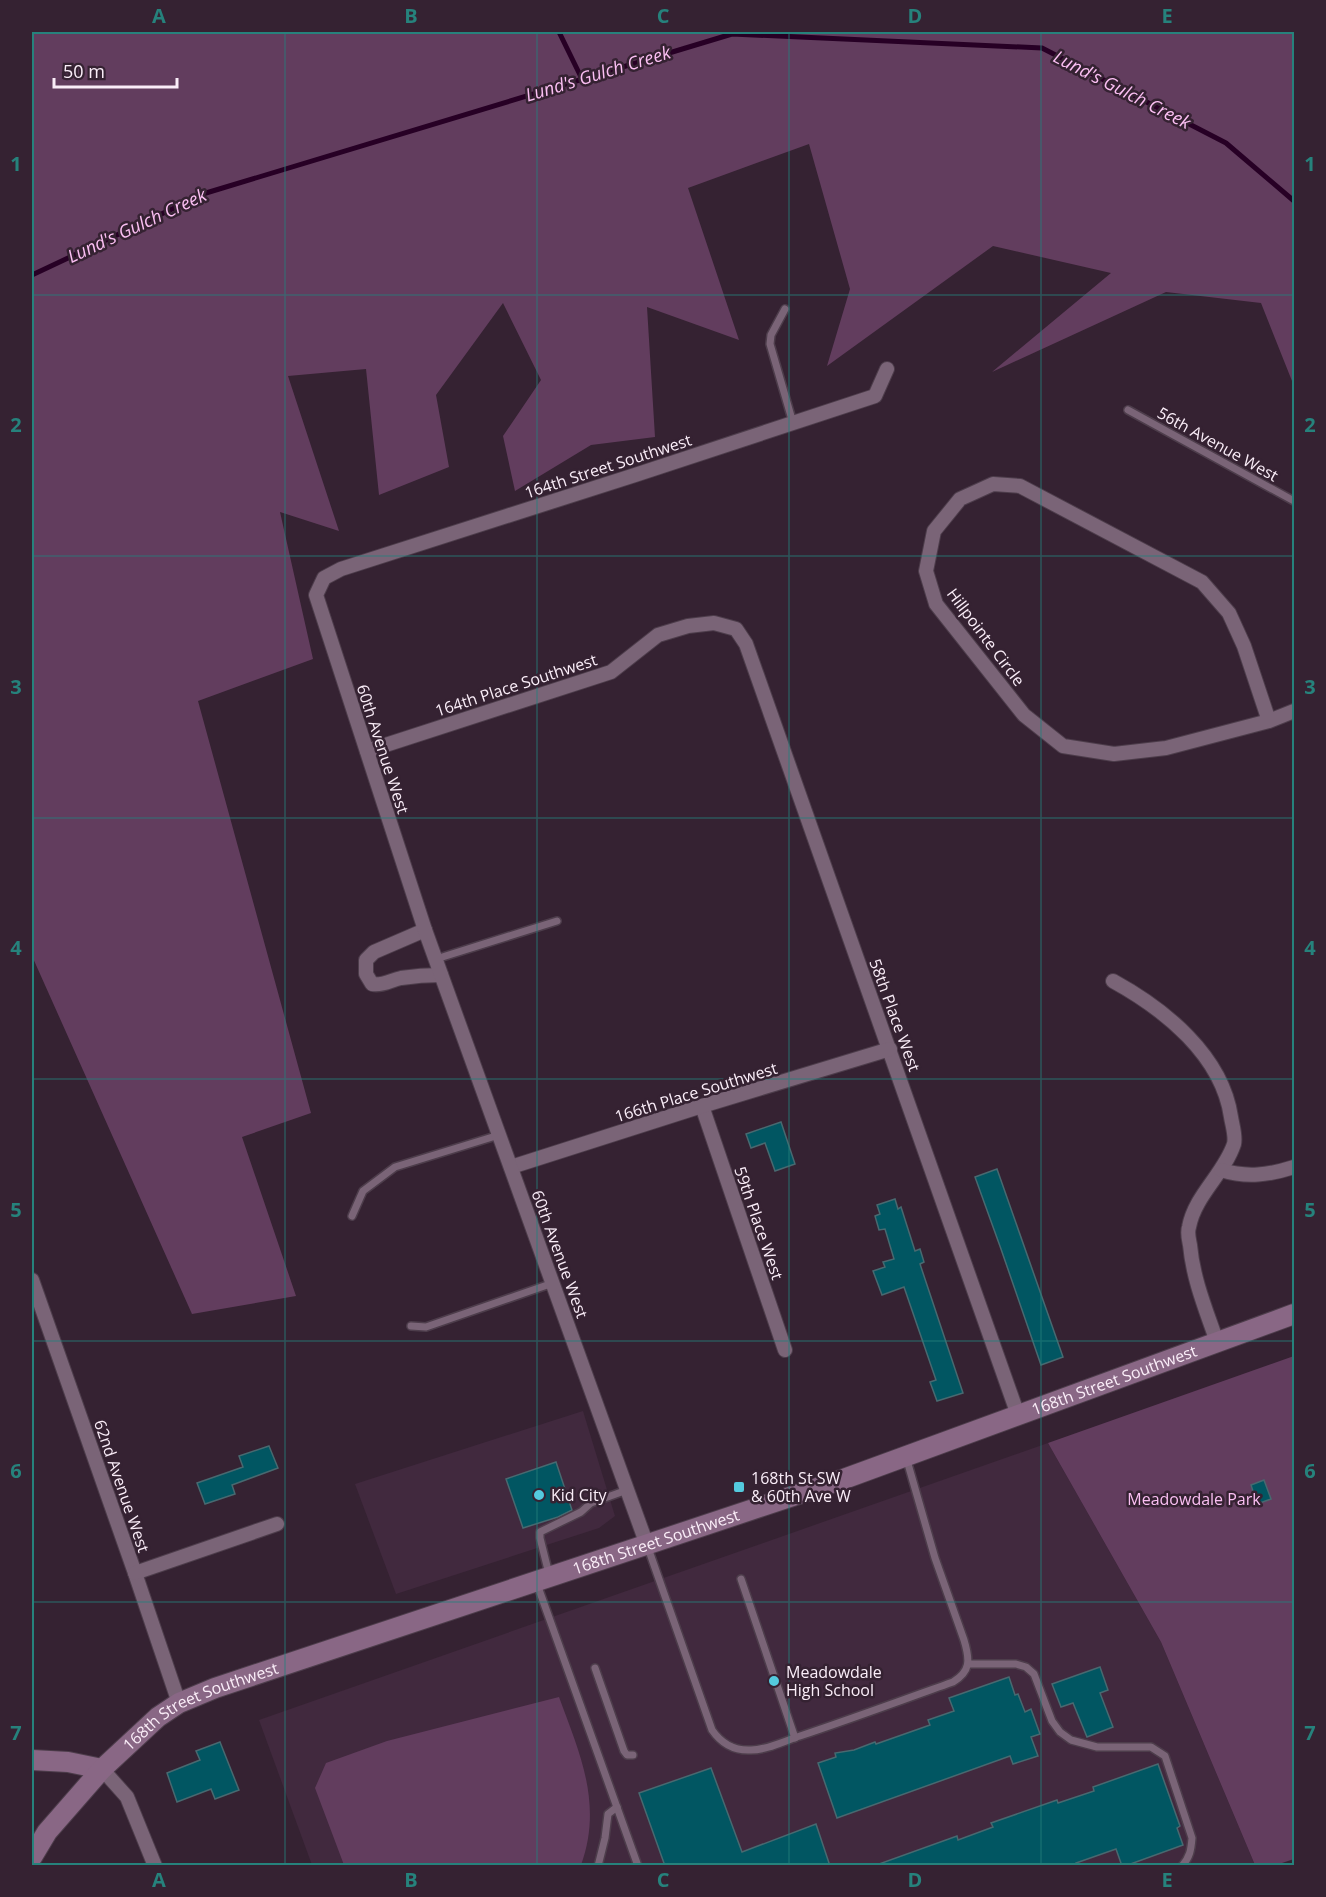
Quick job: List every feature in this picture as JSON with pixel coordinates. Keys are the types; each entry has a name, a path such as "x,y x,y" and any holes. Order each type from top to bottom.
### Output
{"main road":[{"name":"168th Street Southwest","path":"32,1857 47,1832 102,1769 158,1717 179,1703 215,1688 906,1457 1294,1314"},
{"path":"32,1760 68,1762 102,1769"}],"street":[{"name":"164th Street Southwest","path":"324,578 341,569 875,396 887,369"},
{"name":"Hillpointe Circle","path":"1269,721 1244,646 1229,613 1202,582 1020,486 993,484 960,499 934,531 926,572 936,604 1024,715 1063,746 1114,754 1166,748 1269,721 1294,711"},
{"name":"60th Avenue West","path":"324,578 316,595 425,930 647,1545"},
{"name":"164th Place Southwest","path":"367,751 611,672 658,635 688,626 714,623 736,629"},
{"name":"58th Place West","path":"736,629 746,644 1018,1414"},
{"path":"425,930 374,952 366,960 366,974 372,984 380,985 414,976 441,975"},
{"path":"1113,981 1135,993 1180,1027 1218,1076 1229,1100 1234,1142 1221,1170 1196,1205 1188,1229 1196,1283 1217,1342"},
{"name":"166th Place Southwest","path":"511,1167 890,1049"},
{"name":"59th Place West","path":"702,1106 785,1350"},
{"path":"1221,1170 1236,1174 1258,1175 1294,1167"},
{"name":"62nd Avenue West","path":"32,1280 179,1703"},
{"path":"135,1573 277,1524"},
{"path":"102,1769 127,1797 155,1866"}],"lane":[{"path":"785,309 771,335 770,344 793,423"},
{"name":"56th Avenue West","path":"1128,410 1294,501"},
{"path":"436,959 557,921"},
{"path":"352,1216 363,1191 395,1167 499,1135"},
{"path":"411,1326 426,1327 553,1283"},
{"path":"647,1545 712,1730 718,1740 729,1746 751,1750 795,1738 953,1682 963,1676 968,1664 968,1653 935,1558 906,1457"},
{"path":"627,1490 591,1503 581,1512 540,1532 540,1538 543,1579 638,1866"},
{"path":"741,1579 795,1738"},
{"path":"968,1664 1016,1664 1026,1667 1034,1674 1052,1721 1060,1732 1071,1740 1097,1747 1152,1746 1164,1756 1192,1838 1191,1851 1182,1866"},
{"path":"595,1668 624,1751 627,1755 633,1755"},
{"path":"598,1866 608,1814 617,1807"}],"shaded area":[{"path":"583,1411 615,1516 599,1528 396,1594 355,1484"},
{"name":"Meadowdale High School","path":"1048,1443 1161,1642 1255,1865 312,1865 259,1720"}],"green space":[{"path":"32,32 1294,32 1294,386 1261,303 1166,292 992,372 1111,273 993,246 827,366 850,289 809,144 688,188 739,340 647,307 655,437 591,445 515,491 503,436 541,380 503,303 436,395 449,467 379,495 366,369 288,376 339,531 280,512 313,659 198,701 311,1113 242,1137 296,1296 192,1314 32,956"},
{"name":"Meadowdale Park","path":"1294,1356 1294,1859 1276,1865 1255,1865 1161,1642 1048,1443"},
{"path":"559,1697 581,1759 589,1800 590,1821 581,1865 344,1865 315,1788 326,1763 387,1741"}],"building":[{"path":"781,1122 795,1164 775,1171 765,1143 751,1148 746,1134"},
{"path":"997,1169 1063,1357 1041,1365 975,1177"},
{"path":"895,1199 898,1209 901,1207 915,1251 920,1249 924,1262 920,1264 963,1393 937,1401 930,1382 936,1380 904,1287 882,1295 873,1271 885,1267 883,1262 894,1259 885,1229 879,1230 875,1216 880,1214 877,1205"},
{"path":"269,1446 278,1468 232,1485 235,1494 205,1504 197,1483 243,1467 239,1456"},
{"name":"Kid City","path":"556,1462 572,1510 523,1528 506,1479"},
{"path":"1264,1480 1271,1499 1257,1504 1251,1485"},
{"path":"1100,1667 1108,1690 1100,1693 1113,1727 1087,1737 1073,1703 1061,1707 1052,1684"},
{"path":"1009,1677 1015,1695 1018,1694 1025,1712 1031,1709 1040,1734 1031,1737 1038,1756 1013,1764 1010,1756 837,1818 818,1763 836,1757 835,1753 854,1750 875,1742 876,1744 930,1725 928,1720 954,1711 949,1698"},
{"path":"220,1742 239,1790 215,1799 211,1789 177,1802 167,1773 200,1760 196,1751"},
{"path":"1158,1764 1180,1826 1177,1828 1183,1845 1125,1866 1122,1866 1116,1849 1076,1863 1077,1866 879,1866 879,1864 957,1836 958,1840 993,1827 991,1823 1057,1800 1058,1803 1094,1791 1093,1787"},
{"path":"711,1768 742,1852 816,1824 830,1866 665,1866 639,1793"}],"waterway":[{"path":"559,32 582,79"},
{"name":"Lund's Gulch Creek","path":"32,275 206,193 732,34 1042,48 1226,143 1294,201"}],"place":[{"name":"168th St SW & 60th Ave W","path":"739,1487"},
{"name":"Kid City","path":"539,1495"},
{"name":"Meadowdale High School","path":"774,1681"}]}
